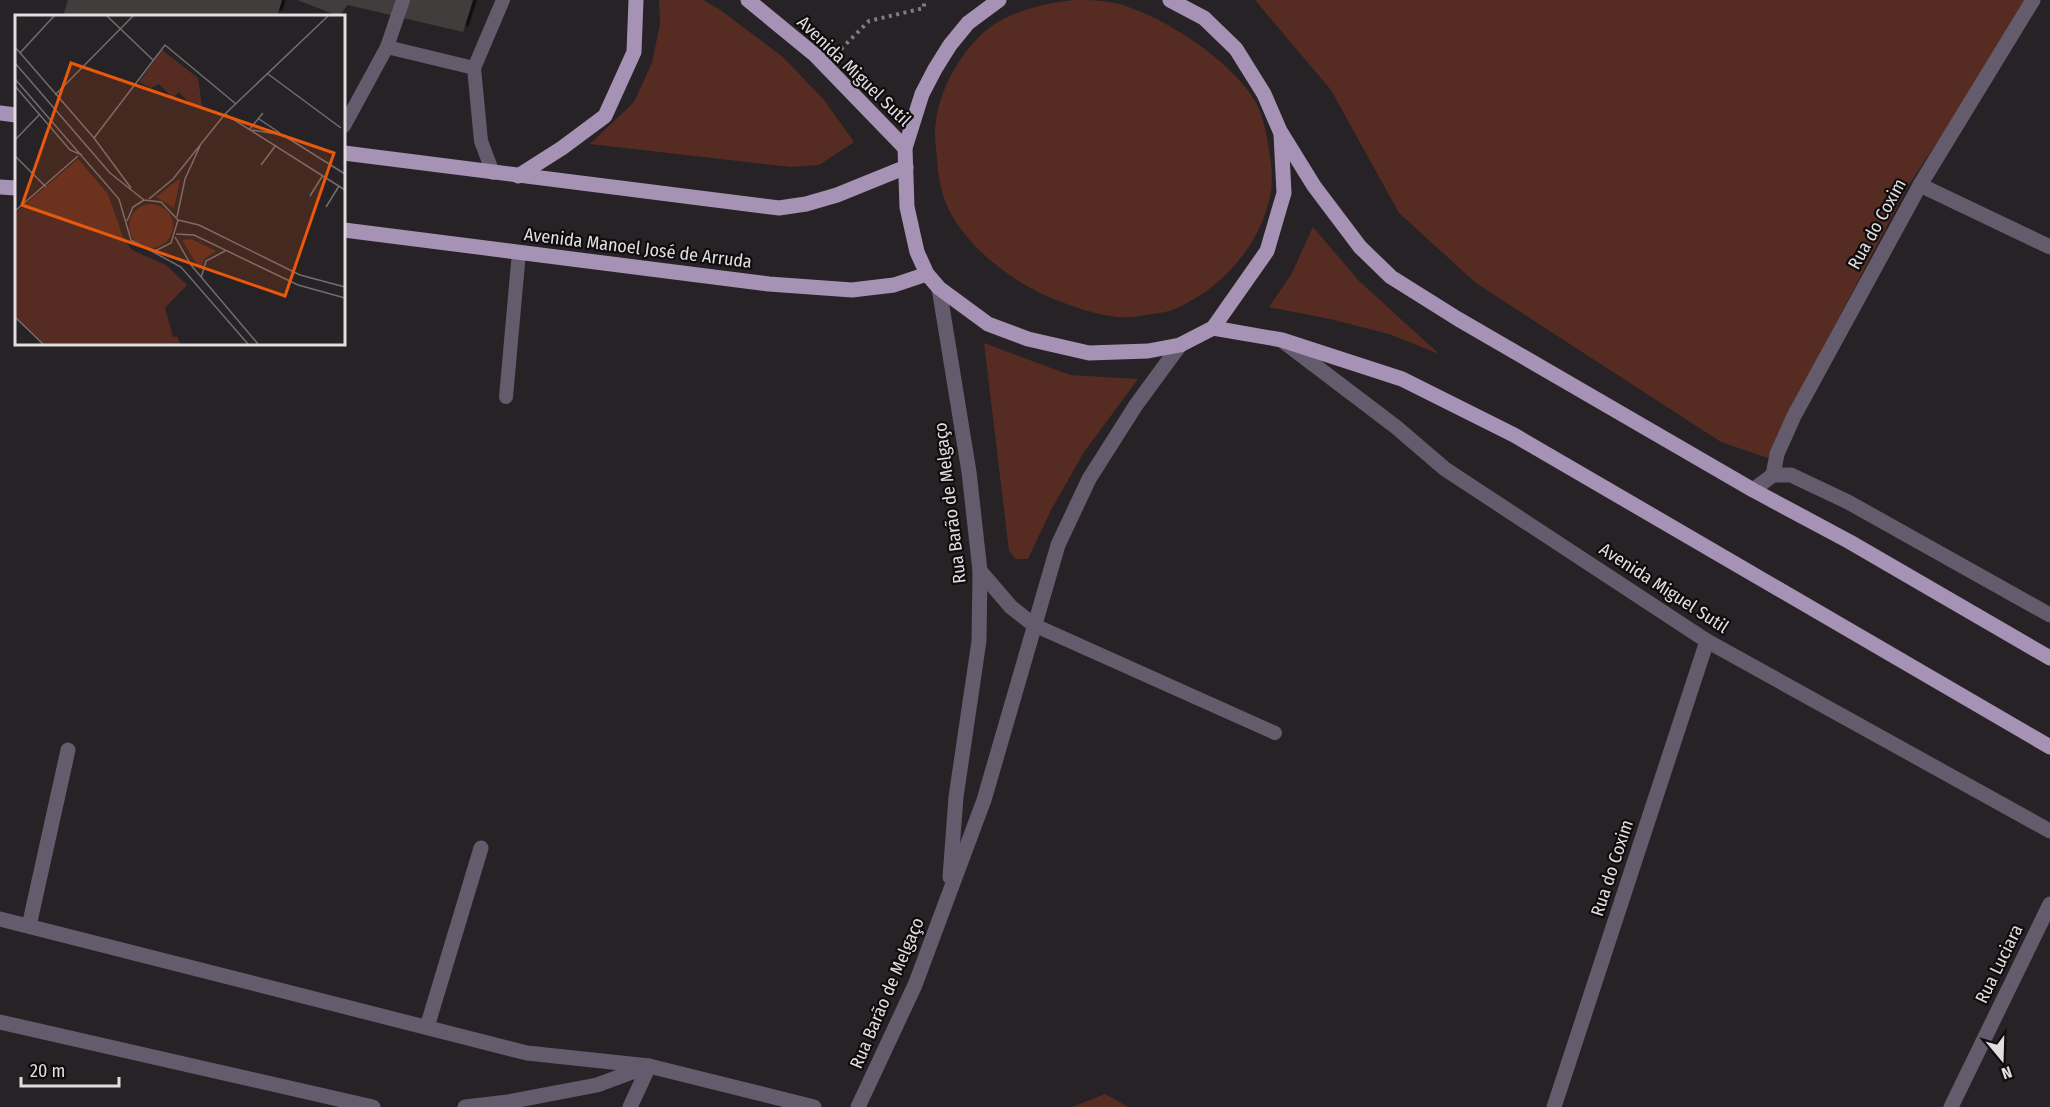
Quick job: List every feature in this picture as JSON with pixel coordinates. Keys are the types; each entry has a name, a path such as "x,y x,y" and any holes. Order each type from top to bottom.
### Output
{"main road":[{"path":"518,176 562,148 605,116 634,52 636,0"},
{"name":"Avenida Miguel Sutil","path":"748,0 824,65 905,148"},
{"path":"999,0 968,23 950,45 922,94 905,148 907,207 917,252 927,274 939,288 988,324 1028,339 1089,353 1148,351 1180,345 1213,328 1267,251 1284,193 1280,131"},
{"path":"1170,0 1204,18 1236,49 1264,94 1280,131 1314,186 1360,247 1391,277 1458,319 1753,490 1850,542 2050,658"},
{"path":"0,113 15,115"},
{"path":"345,153 779,208 806,204 837,195 906,167"},
{"path":"0,187 15,189"},
{"name":"Avenida Manoel José de Arruda","path":"345,230 769,284 852,290 894,285 927,274"},
{"name":"Avenida Miguel Sutil","path":"1213,328 1282,340 1402,379 1514,435 2050,747"}],"street":[{"name":"Rua do Coxim","path":"1773,475 1778,454 1794,416 1920,185 2033,0"},
{"path":"1920,185 2050,247"},
{"name":"Rua Barão de Melgaço","path":"939,288 969,472 980,571 979,641 956,797 949,893"},
{"name":"Avenida Miguel Sutil","path":"1282,340 1445,469 1707,641 2050,831"},
{"name":"Rua Barão de Melgaço","path":"858,1107 915,985 984,800 1058,545 1089,479 1136,405 1180,345"},
{"path":"1753,490 1773,475 1791,475 1848,502 2050,615"},
{"path":"980,571 1011,607 1034,625"},
{"name":"Rua do Coxim","path":"1554,1107 1707,641"},
{"path":"29,926 68,750"},
{"path":"426,1028 481,848"},
{"name":"Rua Luciara","path":"1951,1107 2050,904"},
{"path":"0,919 527,1053 649,1066 814,1107"},
{"path":"0,1022 373,1107"},
{"path":"465,1107 508,1102 597,1085 649,1066"},
{"path":"630,1107 649,1066"}],"lane":[{"path":"345,124 387,47 403,0"},
{"path":"493,173 481,141 474,68 503,0"},
{"path":"387,47 474,68"},
{"path":"506,397 519,252"},
{"path":"1034,625 1275,732"}],"path":[{"path":"824,65 869,21 924,8 924,0"}],"shaded area":[{"path":"659,0 703,0 719,9 783,57 824,100 854,142 819,165 791,167 590,144 634,102 652,63 660,24"},
{"path":"1073,0 1119,4 1137,10 1175,29 1195,42 1230,71 1255,101 1262,117 1272,179 1267,209 1260,227 1251,244 1226,274 1196,298 1170,311 1130,317 1111,316 1073,306 1030,288 1013,278 982,253 957,224 943,196 936,148 936,118 944,91 957,65 983,33 1003,19 1038,6"},
{"path":"1255,0 2032,0 1908,186 1785,420 1768,458 1721,442 1476,283 1399,213 1331,90"},
{"path":"1313,227 1358,280 1439,354 1389,334 1269,307 1291,275"},
{"path":"984,343 1070,375 1138,379 1084,452 1051,510 1028,559 1016,559 1009,551"},
{"path":"1105,1094 1128,1107 1072,1107"}],"building":[{"path":"68,0 282,0 277,15 63,15"},
{"path":"297,0 473,0 463,32 348,5 340,15"}]}
